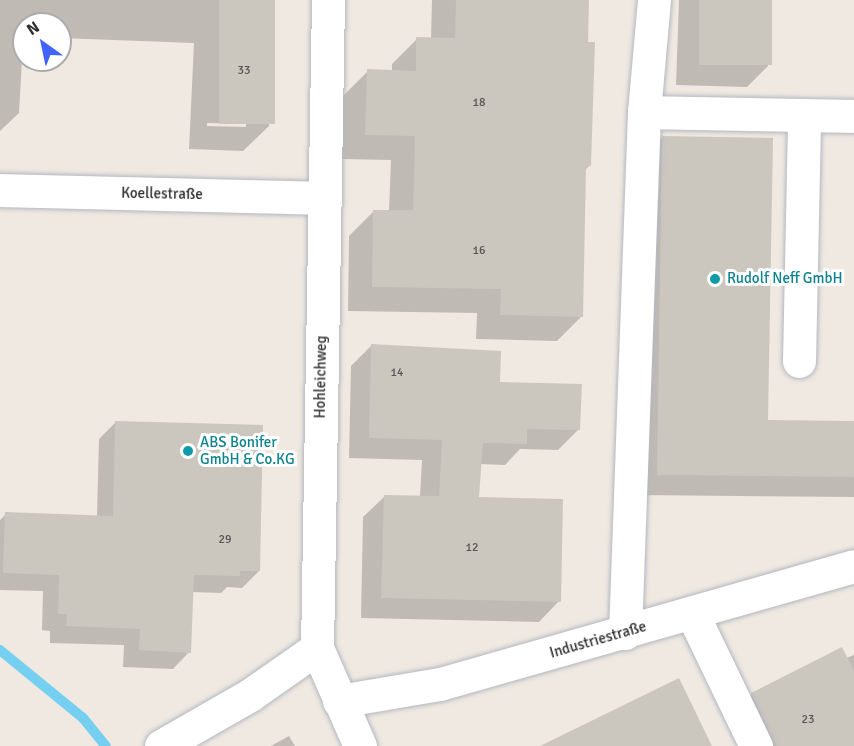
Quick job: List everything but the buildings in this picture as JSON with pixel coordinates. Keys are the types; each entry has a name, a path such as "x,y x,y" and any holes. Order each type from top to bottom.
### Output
{"street":[{"name":"Hohleichweg","path":"327,0 318,648 360,746"},
{"path":"625,633 644,112 654,0"},
{"path":"644,112 854,116"},
{"path":"799,361 804,115"},
{"name":"Koellestraße","path":"0,190 323,198"},
{"name":"Industriestraße","path":"339,701 440,684 854,566"},
{"path":"692,614 756,746"},
{"path":"165,743 250,695 318,648"}],"waterway":[{"path":"0,650 83,718 106,746"}],"place":[{"name":"Rudolf Neff GmbH","path":"715,279"},
{"name":"ABS Bonifer GmbH & Co.KG","path":"188,451"}]}
